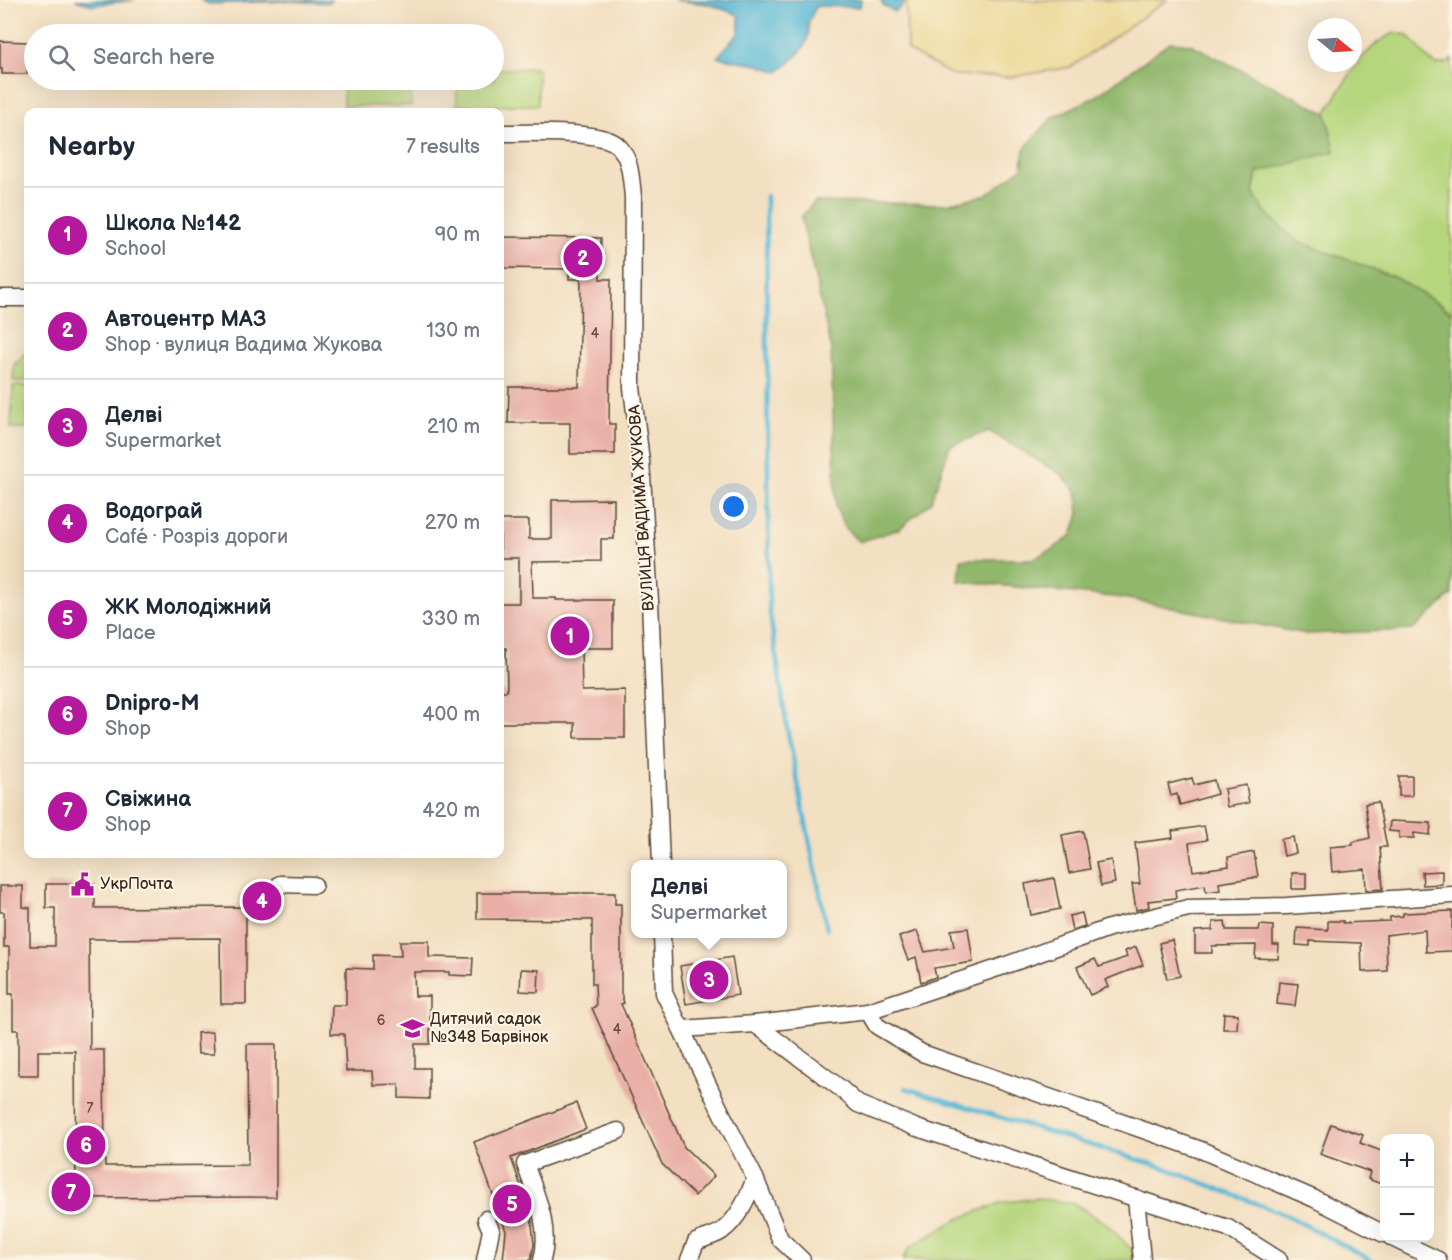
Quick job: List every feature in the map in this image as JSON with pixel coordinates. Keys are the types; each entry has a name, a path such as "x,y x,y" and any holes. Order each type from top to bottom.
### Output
{"street":[{"name":"ВУЛИЦЯ ВАДИМА ЖУКОВА","path":"504,133 597,136 617,145 624,153 630,168 633,196 632,388 641,461 650,601 661,860"},
{"path":"0,298 24,298"},
{"path":"280,884 314,885"},
{"path":"682,1029 754,1024 868,1011 1109,928 1188,908 1286,906 1452,895"},
{"path":"663,938 664,993 755,1178 780,1239 802,1260"},
{"path":"868,1011 877,1026 922,1053 1201,1150 1315,1199 1380,1232"},
{"path":"754,1024 858,1104 916,1128 1228,1228 1279,1260"},
{"path":"542,1260 546,1242 544,1218 525,1164 618,1131"},
{"path":"688,1260 696,1242 722,1231 736,1216 747,1201 755,1178"},
{"path":"1136,1198 1142,1260"},
{"path":"485,1260 491,1230 486,1219"},
{"path":"1400,1242 1438,1260"}],"green space":[{"path":"1396,33 1408,35 1429,60 1437,65 1448,63 1452,59 1452,312 1396,278 1295,240 1263,211 1253,192 1257,173 1335,151 1326,113 1352,72 1362,72 1362,59 1385,38"},
{"path":"1170,42 1190,44 1326,113 1335,151 1257,173 1253,192 1263,210 1295,240 1396,278 1452,312 1452,595 1413,630 1306,634 1123,598 959,581 961,559 1032,559 1053,549 1072,535 1079,513 1076,491 1062,475 989,431 950,446 931,502 899,529 859,542 844,527 836,507 831,347 801,217 815,202 945,204 986,195 1022,168 1024,149 1053,117 1095,97"},
{"path":"538,68 538,105 457,106 457,90 504,90 504,69"},
{"path":"344,90 411,90 411,106 343,106"},
{"path":"24,354 24,381 13,381 14,365"},
{"path":"13,386 24,386 24,428 11,428"},
{"path":"1037,1198 1075,1204 1107,1224 1133,1251 1133,1260 903,1260 909,1248 956,1220 1000,1203"}],"sand":[{"path":"909,0 1167,0 1071,67 1012,77 952,75 907,50 906,1"}],"water":[{"path":"75,0 135,0 93,5"},
{"path":"200,0 331,0 328,3 289,1 209,4"},
{"path":"674,0 861,0 860,7 816,6 808,24 808,39 805,45 778,72 755,64 717,57 739,33 739,15 708,4"},
{"path":"881,0 908,0 895,12 883,5"}],"building":[{"path":"0,41 24,42 24,74 2,74 2,69 0,69"},
{"path":"504,237 601,238 600,279 611,279 609,424 615,424 615,454 570,454 570,423 508,423 509,387 579,387 581,279 569,279 569,269 504,268"},
{"path":"614,499 614,539 601,539 601,561 532,562 533,598 613,600 613,648 581,648 582,691 625,690 625,738 575,738 575,723 504,723 504,691 507,691 504,603 519,603 519,558 504,558 504,520 529,520 529,539 552,539 552,500"},
{"path":"1399,776 1412,776 1412,796 1399,796"},
{"path":"1192,778 1194,785 1214,780 1217,794 1180,805 1177,794 1171,796 1168,784"},
{"path":"1246,785 1249,803 1227,807 1224,789"},
{"path":"1378,802 1387,847 1380,847 1383,889 1366,890 1365,869 1332,872 1330,847 1353,845 1353,842 1370,838 1365,804"},
{"path":"1390,821 1431,823 1430,835 1414,833 1414,838 1399,838 1399,832 1389,831"},
{"path":"1204,826 1207,840 1189,843 1193,871 1229,866 1228,857 1254,852 1258,877 1219,883 1220,890 1206,892 1205,885 1175,890 1176,898 1148,901 1149,907 1136,910 1132,884 1140,884 1135,843 1173,838 1172,831"},
{"path":"1083,831 1090,869 1069,873 1062,835"},
{"path":"1293,837 1296,853 1284,856 1281,839"},
{"path":"1111,860 1115,883 1101,886 1096,863"},
{"path":"1442,871 1442,884 1423,885 1422,872"},
{"path":"1292,873 1306,873 1306,889 1292,889"},
{"path":"1054,878 1060,909 1031,915 1025,884"},
{"path":"46,884 95,884 95,908 246,907 246,1004 221,1004 220,938 89,939 90,1050 104,1050 105,1166 248,1165 247,1044 276,1044 276,1197 76,1198 75,1051 38,1051 38,1075 18,1075 18,1030 13,1030 13,994 9,994 9,947 4,947 4,912 0,912 0,886 23,886 23,907 30,908 30,946 55,946 55,908 46,908"},
{"path":"477,893 615,893 615,904 621,904 621,993 624,1003 621,1004 684,1147 714,1176 695,1196 662,1164 592,1008 596,1006 595,984 592,984 592,920 477,919"},
{"path":"1452,911 1452,951 1426,952 1425,930 1386,935 1387,971 1362,972 1361,943 1310,941 1310,946 1296,945 1297,928 1328,930 1328,921 1343,921 1343,923 1390,921 1390,917 1403,916 1403,913"},
{"path":"1082,913 1085,926 1072,930 1069,916"},
{"path":"1225,921 1226,930 1259,930 1260,925 1273,926 1273,945 1279,945 1278,959 1255,958 1256,945 1212,946 1212,953 1195,953 1195,931 1213,930 1213,922"},
{"path":"968,928 973,962 934,968 936,977 921,982 916,957 908,960 899,937 917,931 925,952 954,947 951,930"},
{"path":"1172,940 1180,976 1167,979 1159,943"},
{"path":"400,941 429,941 429,957 473,958 472,976 449,975 449,972 414,972 415,996 430,996 430,1044 415,1044 415,1068 429,1068 429,1099 399,1098 399,1084 373,1085 372,1071 346,1071 344,1034 331,1034 332,1005 346,1005 346,968 373,969 373,955 401,956"},
{"path":"1136,947 1143,965 1105,980 1108,987 1090,995 1077,967 1095,959 1099,967 1127,957 1125,951"},
{"path":"732,957 738,995 686,1004 680,966"},
{"path":"521,969 539,970 538,992 520,991"},
{"path":"1279,982 1298,984 1295,1006 1277,1004"},
{"path":"1224,1013 1238,1014 1237,1029 1223,1029"},
{"path":"213,1032 214,1054 198,1054 197,1033"},
{"path":"576,1103 586,1129 511,1158 531,1214 534,1245 531,1260 503,1260 506,1231 474,1142"},
{"path":"1331,1124 1363,1135 1360,1143 1380,1150 1380,1184 1368,1179 1370,1172 1320,1154"}],"waterway":[{"path":"766,196 769,608 787,728 827,929"},
{"path":"905,1088 1165,1168 1286,1215 1371,1260"}],"place":[{"name":"Автоцентр МАЗ","path":"583,258"},
{"name":"Школа №142","path":"570,636"},
{"name":"УкрПочта","path":"82,884"},
{"name":"Водограй","path":"262,901"},
{"name":"Делві","path":"709,980"},
{"name":"Дитячий садок №348 Барвінок","path":"412,1028"},
{"name":"Dnipro-M","path":"86,1145"},
{"name":"Свіжина","path":"71,1192"},
{"name":"ЖК Молодіжний","path":"512,1204"}]}
